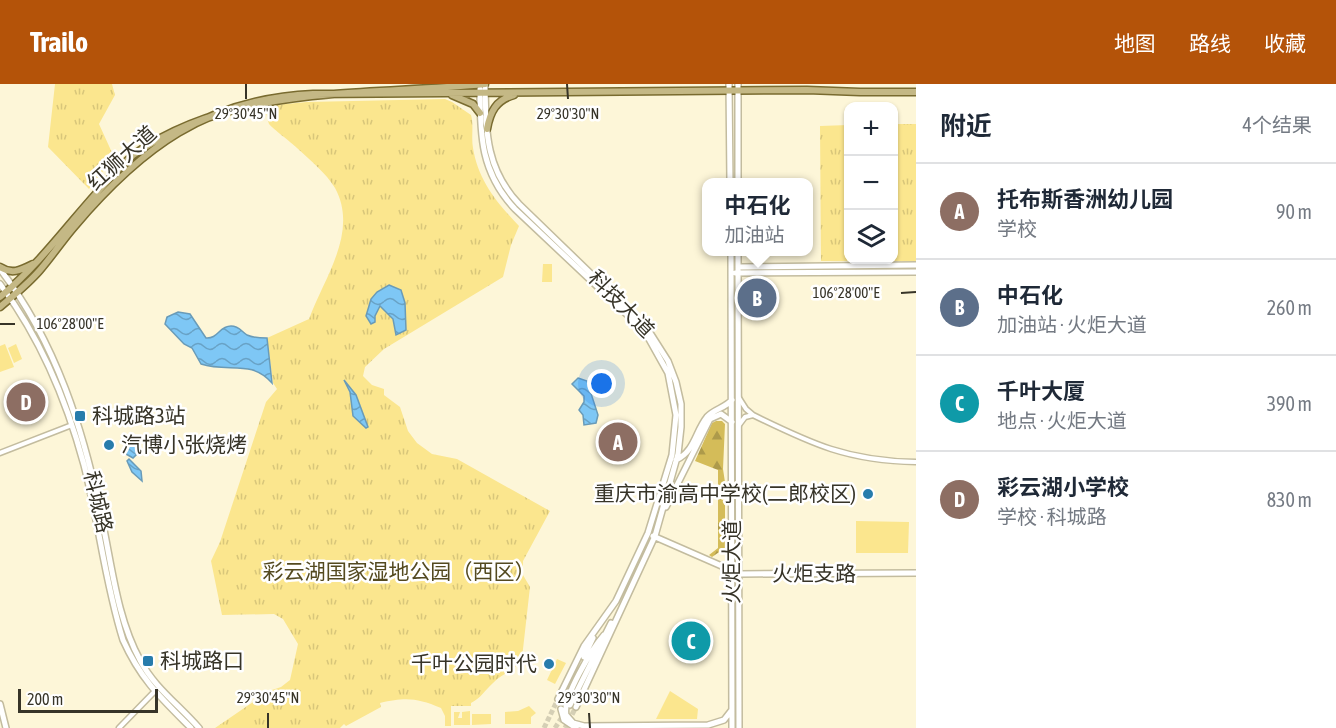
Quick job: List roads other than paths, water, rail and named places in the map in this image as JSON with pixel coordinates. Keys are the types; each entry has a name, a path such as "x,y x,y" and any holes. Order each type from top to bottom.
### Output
{"main road":[{"path":"480,84 483,93"},
{"name":"红狮大道","path":"0,297 36,262 68,224 135,154 159,135 198,114 243,98 285,90 448,87 485,84"},
{"path":"483,93 485,84"},
{"name":"红狮大道","path":"4,304 41,269 74,227 131,167 158,145 191,125 234,107 277,97 313,94 520,93 729,87 916,92"},
{"path":"729,87 730,178"},
{"path":"738,87 738,178"},
{"path":"409,93 456,96 476,106 480,113"},
{"name":"科技大道","path":"483,93 480,113 485,159 493,180 505,198 637,324 659,355 671,383 676,415 674,445 669,468 648,533 616,601 584,646 558,699"},
{"name":"科技大道","path":"483,93 493,164 502,183 510,194 640,321 659,345 672,371 679,393 680,441 655,536 573,706 604,635"},
{"path":"487,129 490,114 499,102 520,93"},
{"name":"火炬大道","path":"731,256 732,728"},
{"name":"火炬大道","path":"738,256 739,728"},
{"path":"0,268 15,272 36,262"},
{"path":"738,270 916,265"},
{"name":"科城路","path":"0,268 34,320 70,399 89,464 125,625 140,660 157,690 199,728"},
{"path":"731,270 916,272"},
{"name":"科城路","path":"0,284 6,292 4,304 56,383 72,425 84,464 119,627 134,663 191,728"},
{"path":"669,468 676,460 687,455 708,416 728,405 732,400"},
{"path":"660,519 710,419 721,414 732,422"},
{"path":"680,441 683,452 686,453 691,449"},
{"name":"火炬支路","path":"648,533 740,574 916,573"},
{"path":"626,596 604,635 589,655 566,703 565,712 570,721 584,726 711,725 720,728"},
{"path":"576,728 564,720 562,705 597,628"},
{"path":"0,704 6,728"},
{"path":"711,725 726,719 732,709"}],"street":[{"path":"739,397 746,409 753,414 806,441 841,453 885,461 916,462"},
{"path":"739,426 745,417 753,414"},
{"path":"0,453 72,425"},
{"path":"119,728 157,690"}],"water":[{"path":"389,285 401,290 405,303 406,330 396,335 393,319 380,306 375,322 371,324 366,316 371,299 377,292"},
{"path":"178,312 190,314 206,338 213,337 224,328 234,326 249,336 267,338 272,383 256,371 201,364 192,348 184,344 165,324 167,317"},
{"path":"578,378 587,381 598,415 596,423 584,425 583,415 579,410 584,402 584,396 572,384"},
{"path":"344,380 356,395 368,427 366,428 353,416 350,392"},
{"path":"132,440 136,443 139,452 133,458 126,454 128,442"},
{"path":"129,459 141,471 142,481 132,472 127,461"}],"tunnel":[{"path":"544,728 558,699"},
{"path":"565,728 576,707"},
{"path":"555,728 564,714"}],"place":[{"name":"中石化","path":"757,298"},
{"name":"彩云湖小学校","path":"26,402"},
{"name":"科城路3站","path":"80,416"},
{"name":"托布斯香洲幼儿园","path":"618,442"},
{"name":"汽博小张烧烤","path":"109,445"},
{"name":"重庆市渝高中学校(二郎校区)","path":"868,494"},
{"name":"千叶大厦","path":"691,641"},
{"name":"科城路口","path":"148,661"},
{"name":"千叶公园时代","path":"549,664"}],"park label":[{"name":"彩云湖国家湿地公园（西区）","path":"399,572"}]}
